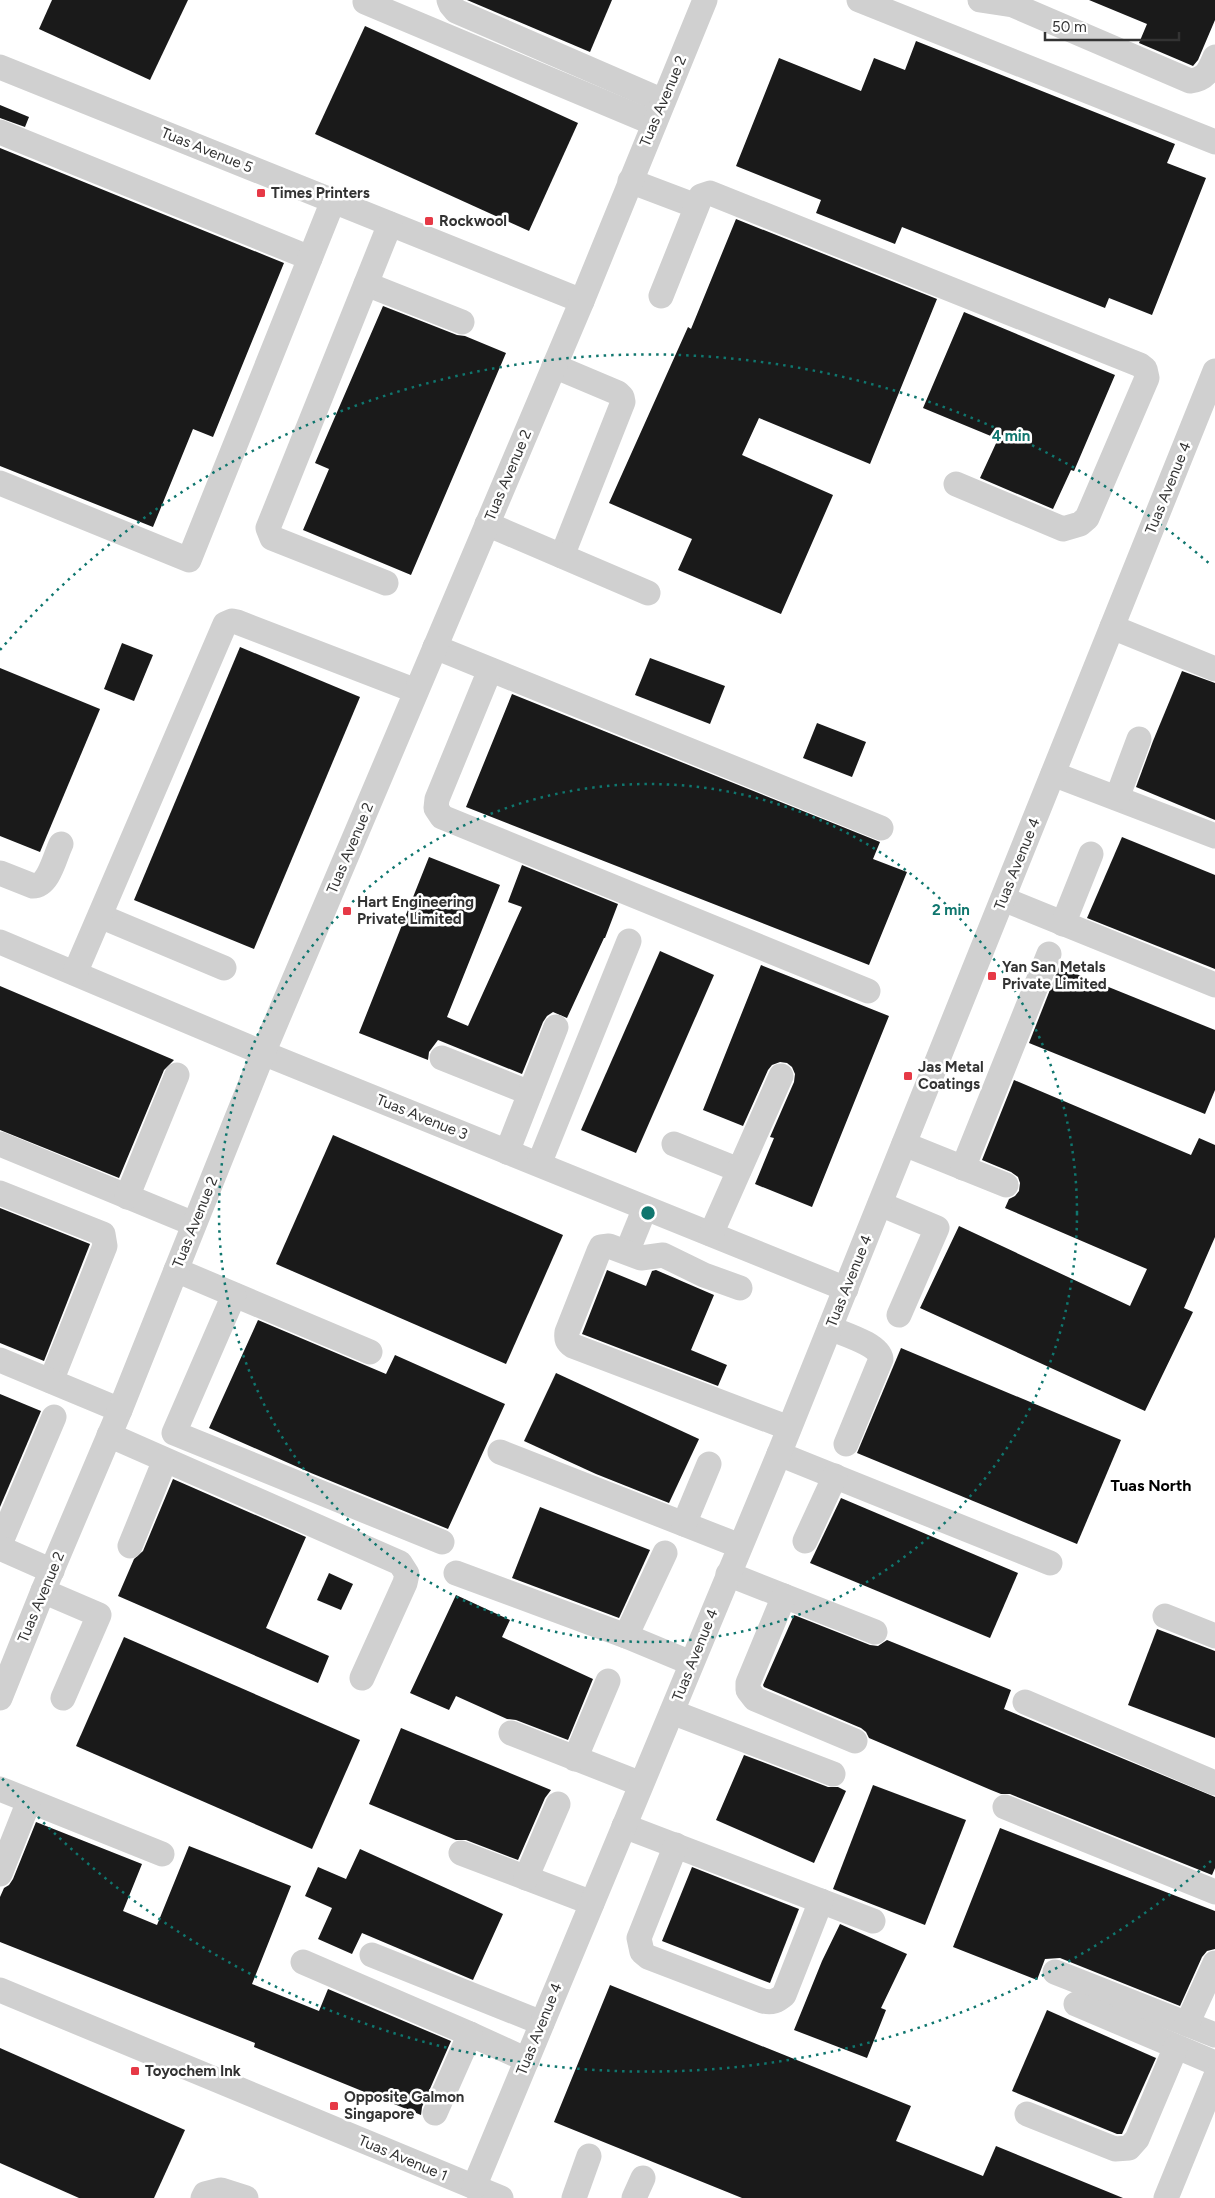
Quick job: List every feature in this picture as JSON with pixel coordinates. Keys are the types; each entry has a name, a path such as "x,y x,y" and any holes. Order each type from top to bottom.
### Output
{"street":[{"path":"449,0 451,6 456,11 662,101"},
{"name":"Tuas Avenue 2","path":"0,1698 120,1410 263,1052 582,301 653,123 705,0"},
{"path":"859,0 1215,142"},
{"path":"980,0 1013,5 1190,81 1196,80 1208,73 1215,57"},
{"path":"365,2 653,123"},
{"name":"Tuas Avenue 5","path":"0,67 582,301"},
{"path":"0,132 310,258"},
{"path":"630,181 696,206"},
{"path":"661,296 696,206 701,196 708,193 1145,368 1147,378 1087,518 1080,524 1063,529 956,484"},
{"path":"0,483 189,560 333,200"},
{"path":"386,583 272,538 268,528 390,224"},
{"path":"366,284 462,322"},
{"path":"554,366 618,393 622,397 623,402 562,556"},
{"name":"Tuas Avenue 4","path":"490,2194 527,2060 779,1454 1112,627 1212,386"},
{"path":"487,524 648,593"},
{"path":"75,973 225,624 232,621 237,622 416,691"},
{"path":"1112,627 1215,669"},
{"path":"435,647 882,828"},
{"path":"490,670 437,799 436,808 442,817 868,991"},
{"path":"1117,798 1139,739"},
{"path":"1053,774 1215,836"},
{"path":"0,872 37,886 45,880 61,844"},
{"path":"1063,924 1091,854"},
{"path":"1003,899 1215,985"},
{"path":"100,916 224,968"},
{"path":"539,1164 629,941"},
{"name":"Tuas Avenue 3","path":"0,942 263,1052 846,1289"},
{"path":"963,1168 1049,954"},
{"path":"507,1152 556,1027"},
{"path":"442,1058 530,1094"},
{"path":"127,1197 177,1074"},
{"path":"711,1234 780,1076"},
{"path":"0,1144 194,1224"},
{"path":"674,1144 739,1170"},
{"path":"904,1144 1006,1185"},
{"path":"0,1193 104,1234 106,1240 51,1381"},
{"path":"880,1204 937,1228 899,1315"},
{"path":"627,1252 645,1208"},
{"path":"740,1288 704,1275 663,1255 643,1258 609,1246 601,1248 567,1332 568,1343 789,1428"},
{"path":"176,1270 370,1352"},
{"path":"234,1295 174,1433 442,1542"},
{"path":"830,1328 875,1348 882,1359 846,1444"},
{"path":"0,1360 120,1410"},
{"path":"0,1544 54,1417"},
{"path":"109,1435 400,1563 407,1574 405,1583 362,1678"},
{"path":"500,1452 740,1546"},
{"path":"779,1454 1050,1563"},
{"path":"130,1546 165,1460"},
{"path":"684,1524 709,1464"},
{"path":"805,1541 835,1476"},
{"path":"0,1548 99,1616 63,1698"},
{"path":"626,1636 665,1553"},
{"path":"456,1573 626,1636 691,1663"},
{"path":"728,1574 875,1632"},
{"path":"784,1596 748,1683 748,1690 755,1699 855,1741"},
{"path":"1165,1616 1215,1636"},
{"path":"575,1759 608,1681"},
{"path":"1025,1702 1215,1782"},
{"path":"672,1712 832,1774"},
{"path":"511,1734 642,1784"},
{"path":"0,1789 162,1854"},
{"path":"0,1874 29,1801"},
{"path":"526,1878 558,1804"},
{"path":"1005,1807 1215,1892"},
{"path":"624,1826 873,1920"},
{"path":"676,1845 639,1938 639,1946 648,1957 737,1991 771,2002 778,2000 784,1995 821,1901"},
{"path":"461,1853 592,1904"},
{"path":"372,1955 542,2023"},
{"path":"303,1962 527,2060"},
{"path":"1187,2024 1215,1963"},
{"path":"1055,1972 1215,2035"},
{"name":"Tuas Avenue 1","path":"0,1990 490,2194"},
{"path":"1076,2004 1215,2063"},
{"path":"435,2112 470,2034"},
{"path":"1027,2114 1115,2149 1129,2148 1137,2139 1176,2046"},
{"path":"1166,2198 1214,2085"},
{"path":"574,2198 589,2156"},
{"path":"204,2198 205,2194 221,2190 246,2198"}],"building":[{"path":"52,0 188,0 150,80 39,29"},
{"path":"467,0 612,0 590,52"},
{"path":"1089,0 1215,0 1215,20 1198,60 1193,66 1139,43 1147,24"},
{"path":"365,26 578,123 529,231 315,134"},
{"path":"916,41 1175,144 1167,163 1206,178 1152,315 1109,298 1105,308 902,227 895,244 816,213 821,200 736,166 779,58 861,91 874,58 905,70"},
{"path":"0,105 29,117 25,127 0,118"},
{"path":"0,148 284,263 213,437 193,429 153,527 0,466"},
{"path":"736,219 937,299 870,464 759,418 742,455 833,495 781,614 678,570 692,539 609,503 688,327 691,329"},
{"path":"383,306 506,353 411,575 303,530 329,469 315,463"},
{"path":"964,312 1115,375 1074,471 1071,470 1053,509 980,478 998,439 923,408"},
{"path":"122,643 153,655 134,701 104,689"},
{"path":"240,647 360,697 254,949 134,900"},
{"path":"650,658 725,686 710,724 635,695"},
{"path":"0,668 100,709 40,852 0,836"},
{"path":"1182,671 1215,683 1215,820 1136,787"},
{"path":"512,694 880,842 873,859 907,872 869,965 466,807"},
{"path":"817,723 866,742 852,777 803,758"},
{"path":"1122,837 1215,875 1215,969 1087,918"},
{"path":"429,857 500,885 447,1017 468,1026 522,907 508,902 522,865 618,904 605,938 567,1018 553,1012 547,1016 522,1074 438,1040 429,1052 428,1060 359,1033"},
{"path":"660,951 714,975 636,1153 581,1130"},
{"path":"761,965 889,1016 812,1207 755,1184 774,1138 770,1137 794,1082 795,1074 792,1067 787,1063 780,1062 772,1065 743,1126 703,1110"},
{"path":"1059,967 1215,1030 1215,1090 1205,1114 1029,1043"},
{"path":"0,986 174,1060 164,1070 119,1178 0,1130"},
{"path":"1014,1080 1191,1155 1199,1138 1215,1145 1215,1237 1184,1308 1193,1312 1145,1411 920,1308 959,1226 1130,1306 1147,1269 1005,1208 1009,1199 1019,1191 1020,1183 1018,1177 1011,1172 982,1160"},
{"path":"333,1135 563,1235 506,1364 276,1264"},
{"path":"0,1208 90,1244 44,1361 0,1343"},
{"path":"607,1270 646,1286 652,1271 656,1270 714,1295 691,1350 727,1365 718,1386 582,1334"},
{"path":"258,1320 386,1374 395,1355 505,1404 448,1529 311,1473 209,1428"},
{"path":"901,1348 1121,1440 1077,1544 857,1453"},
{"path":"556,1373 699,1439 669,1503 596,1474 524,1441"},
{"path":"0,1394 41,1411 0,1507"},
{"path":"173,1479 306,1537 266,1628 329,1656 318,1683 118,1596 134,1559 143,1551"},
{"path":"841,1498 1018,1573 990,1638 810,1563"},
{"path":"540,1507 650,1550 619,1618 512,1578"},
{"path":"329,1573 353,1584 341,1610 317,1600"},
{"path":"456,1595 510,1620 502,1637 593,1679 568,1740 516,1720 507,1719 456,1696 449,1710 410,1693"},
{"path":"794,1615 870,1645 878,1646 887,1640 1011,1690 1004,1709 1215,1797 1215,1868 1212,1875 1010,1794 1001,1794 991,1790 869,1738 861,1728 764,1687 763,1685"},
{"path":"1157,1629 1215,1651 1215,1738 1128,1705"},
{"path":"124,1637 360,1740 312,1849 76,1746"},
{"path":"401,1728 551,1790 545,1798 518,1860 466,1840 456,1840 369,1804"},
{"path":"744,1755 828,1787 838,1787 846,1791 814,1863 716,1820"},
{"path":"873,1785 966,1820 925,1925 833,1889"},
{"path":"36,1822 142,1864 123,1911 157,1925 189,1846 291,1886 252,1984 319,2011 328,1989 451,2041 422,2107 421,2115 254,2047 255,2043 0,1942 0,1897 4,1888 13,1879"},
{"path":"1000,1828 1215,1911 1215,1949 1207,1951 1202,1957 1180,2006 1060,1958 1045,1959 1037,1980 953,1947"},
{"path":"360,1849 503,1914 473,1980 362,1933 352,1954 318,1939 332,1908 305,1896 318,1867 346,1879"},
{"path":"692,1867 799,1909 770,1983 662,1941"},
{"path":"840,1924 907,1954 881,2008 886,2010 867,2058 794,2030 822,1961"},
{"path":"610,1985 911,2106 896,2141 983,2176 996,2146 1123,2198 742,2198 554,2122"},
{"path":"1047,2010 1156,2058 1122,2134 1117,2134 1012,2091"},
{"path":"0,2048 185,2130 154,2198 79,2198 0,2163"}],"place":[{"name":"Times Printers","path":"261,193"},
{"name":"Rockwool","path":"429,221"},
{"name":"Hart Engineering Private Limited","path":"347,911"},
{"name":"Yan San Metals Private Limited","path":"992,976"},
{"name":"Jas Metal Coatings","path":"908,1076"},
{"name":"Toyochem Ink","path":"135,2071"},
{"name":"Opposite Galmon Singapore","path":"334,2106"}],"district":[{"name":"Tuas North","path":"1151,1485"}]}
